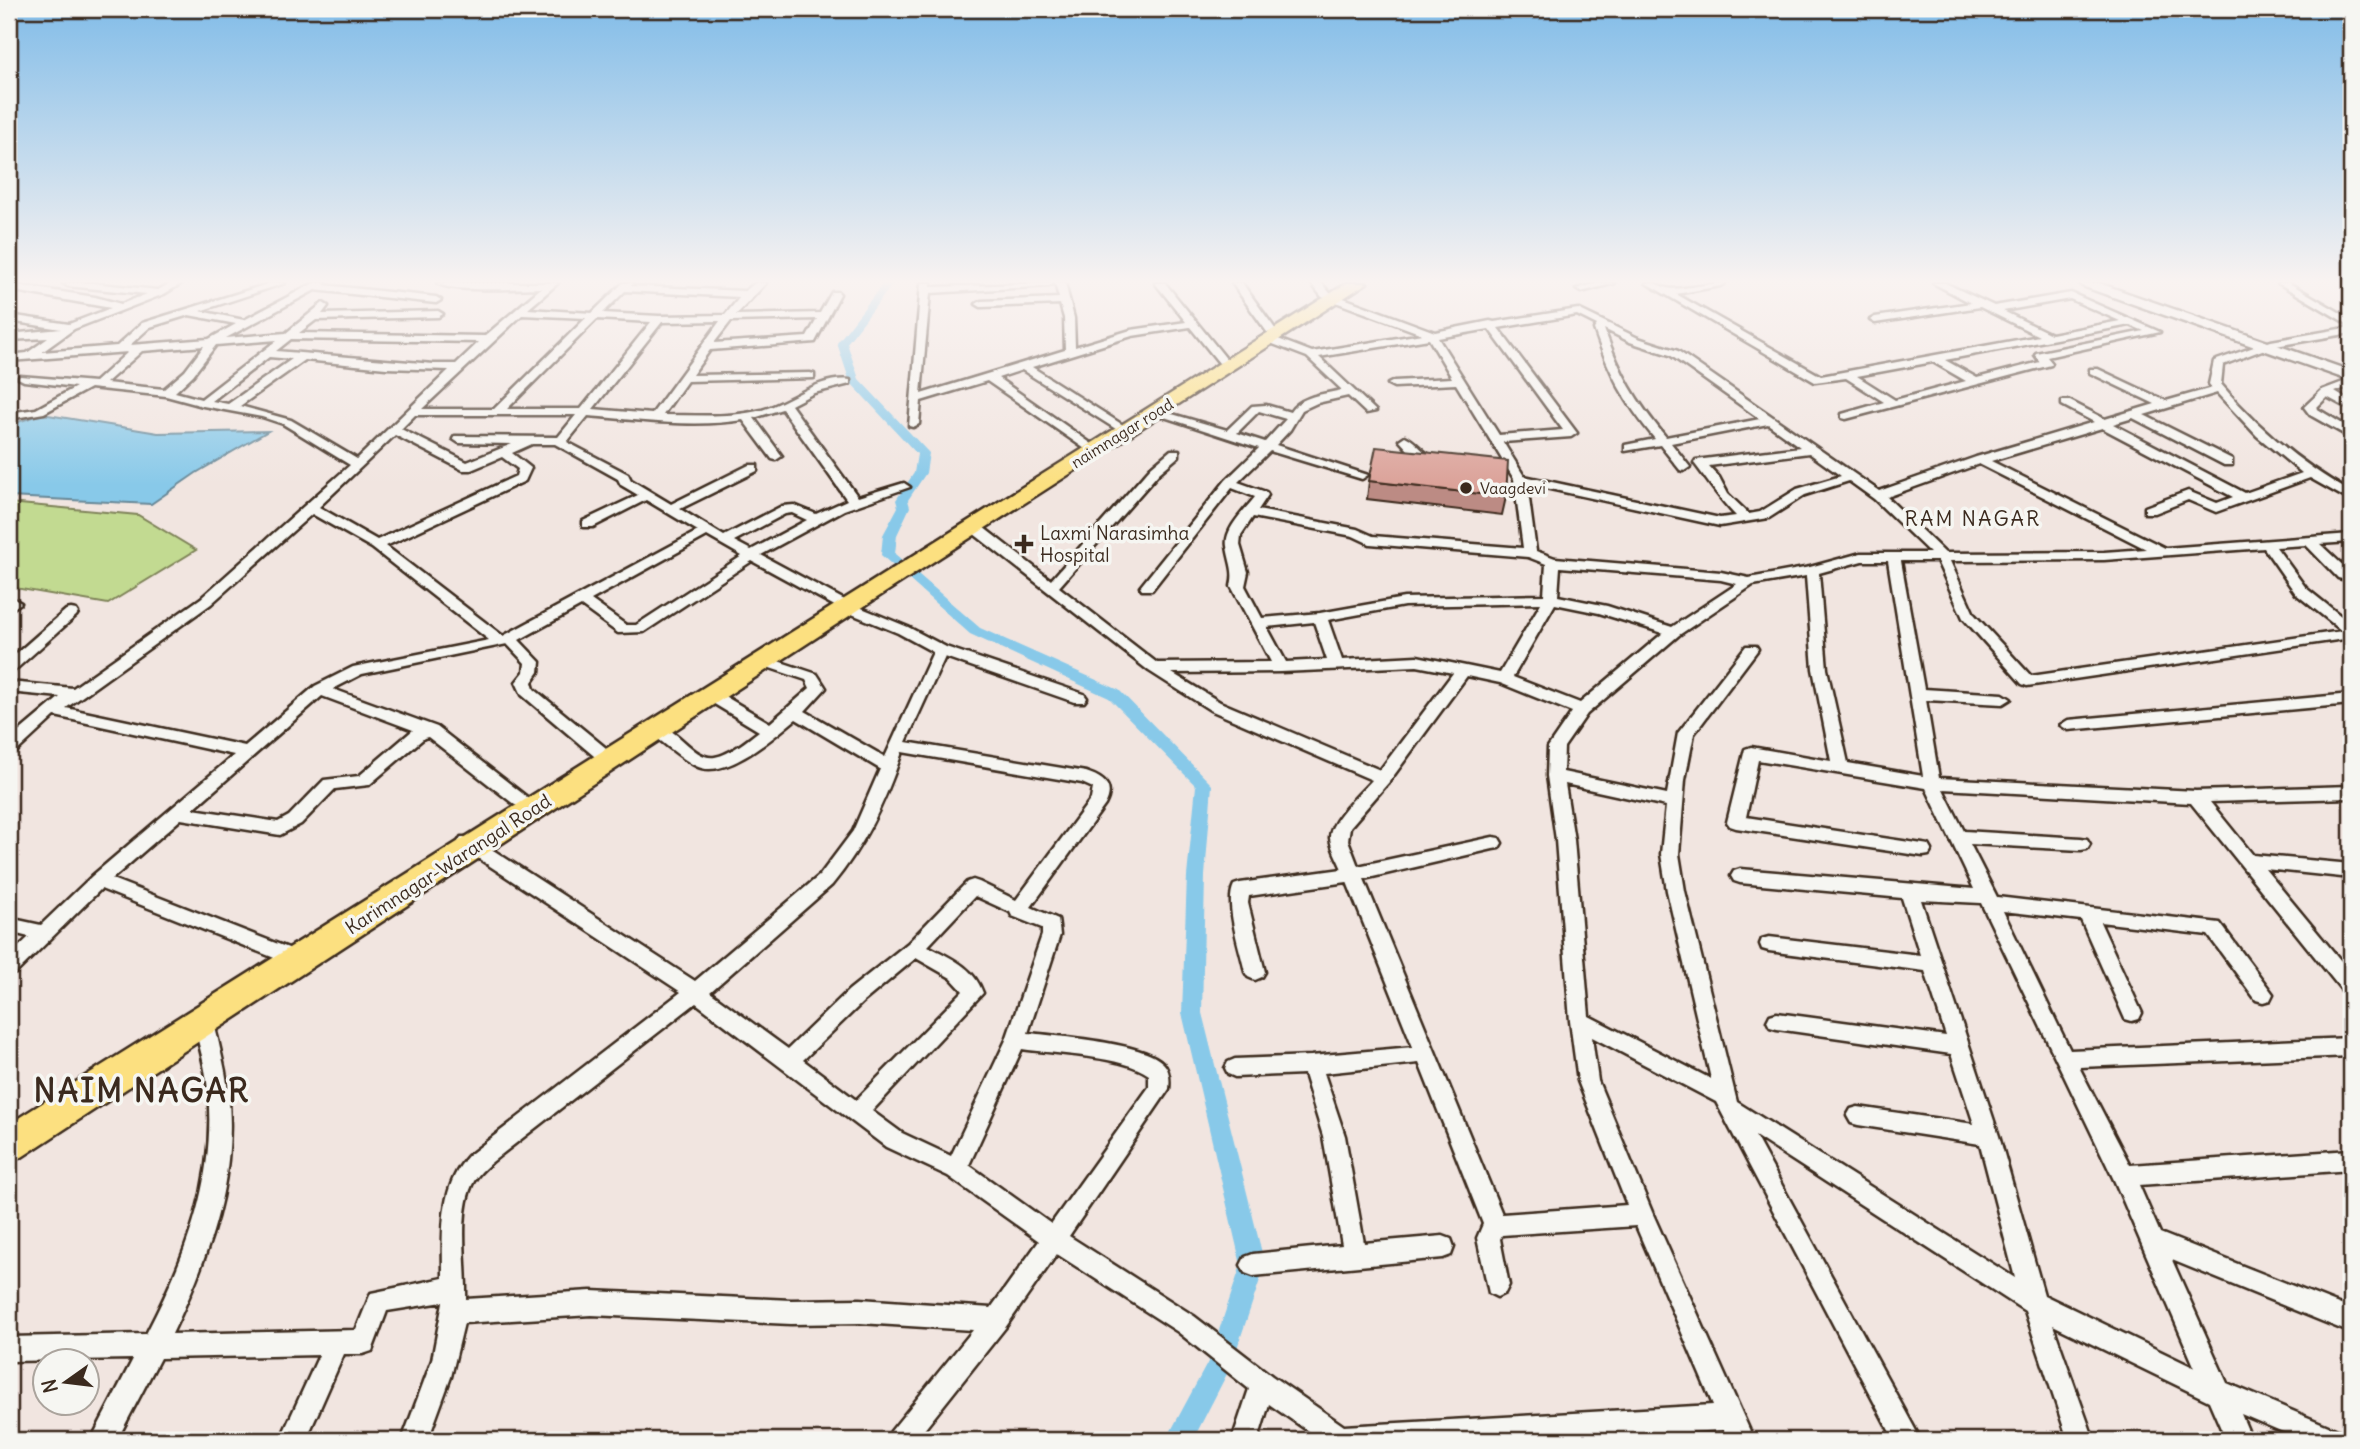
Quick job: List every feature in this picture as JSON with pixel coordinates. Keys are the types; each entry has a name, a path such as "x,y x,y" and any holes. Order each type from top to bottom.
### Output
{"highway":[{"path":"960,533 1088,447 1241,351"},
{"name":"naimnagar road","path":"960,533 1155,412 1245,351"},
{"name":"Karimnagar-Warangal Road","path":"9,1127 202,1014 284,954 657,730 763,662 883,579 960,533"},
{"name":"Karimnagar-Warangal Road","path":"9,1145 202,1014 469,843 521,801 844,605"}],"street":[{"path":"30,356 37,351"},
{"path":"9,358 91,351"},
{"path":"9,416 43,411 92,385 135,351"},
{"path":"167,393 189,373 206,351"},
{"path":"203,403 269,351"},
{"path":"230,408 313,351"},
{"path":"9,749 75,692 206,601 310,508 476,351"},
{"path":"497,412 558,351"},
{"path":"561,441 633,351"},
{"path":"655,418 705,351"},
{"path":"913,424 920,351"},
{"path":"915,399 1074,351"},
{"path":"1214,351 1223,361"},
{"path":"1302,351 1311,355 1370,411"},
{"path":"1311,355 1336,351"},
{"path":"1441,351 1496,439 1502,460 1520,479 1720,522 1764,515 1801,492 1852,476"},
{"path":"1496,439 1571,433 1510,351"},
{"path":"1607,351 1614,371 1633,405 1684,467"},
{"path":"1667,351 1674,353 1878,496 1942,556 1968,615 2027,681 2351,632"},
{"path":"1769,351 1819,380 1975,351"},
{"path":"2024,351 2047,363"},
{"path":"2047,363 2040,355 2062,351"},
{"path":"2252,351 2218,363 2215,384 2240,415 2310,474 2351,497"},
{"path":"2284,351 2351,374"},
{"path":"266,353 405,369 458,367"},
{"path":"1934,358 1974,382"},
{"path":"1846,416 2047,363"},
{"path":"1023,366 1119,427"},
{"path":"2094,371 2165,405"},
{"path":"1847,374 1893,403"},
{"path":"686,378 810,376"},
{"path":"989,377 1088,447"},
{"path":"24,378 167,393 277,417 357,464"},
{"path":"1394,384 1460,381"},
{"path":"410,412 582,412 655,418 727,419 768,412 810,391 846,382"},
{"path":"2351,382 2326,392 2310,407 2314,413 2351,434"},
{"path":"1878,496 1980,460 2219,389"},
{"path":"1147,587 1230,483 1269,447 1303,404 1350,392"},
{"path":"2326,392 2351,407"},
{"path":"2066,403 2244,498"},
{"path":"784,404 855,502"},
{"path":"1229,435 1256,408 1266,408 1292,417"},
{"path":"1155,412 1362,475"},
{"path":"2134,414 2228,462"},
{"path":"747,416 776,456"},
{"path":"1629,447 1770,420"},
{"path":"394,429 470,467 529,441"},
{"path":"459,439 561,441 624,477 625,482 724,541 844,605 903,630 941,650 1079,698"},
{"path":"1405,440 1423,459 1452,464"},
{"path":"1746,518 1723,496 1713,477 1700,463 1813,449"},
{"path":"377,545 521,478 525,468 503,452"},
{"path":"1051,588 1155,470 1175,453"},
{"path":"1980,460 2163,552"},
{"path":"671,509 754,468"},
{"path":"2150,510 2188,495 2216,508 2310,474"},
{"path":"1520,479 1530,553"},
{"path":"1230,483 1262,495 1234,535 1233,545 1241,572 1238,586 1281,667"},
{"path":"583,601 623,630 633,631 752,555 816,519 855,502 904,487"},
{"path":"588,524 647,495"},
{"path":"310,508 377,545 533,662 531,672 524,682 527,691 600,752"},
{"path":"724,541 782,510 794,509 816,519"},
{"path":"1250,512 1357,533 1370,540 1530,553 1553,562 1721,576 1749,582 1812,571 1861,557 2104,556 2351,538"},
{"path":"9,968 98,881 320,690 358,670 505,640 583,601 707,531"},
{"path":"960,533 1051,588 1154,668 1215,706 1383,778"},
{"path":"2308,541 2343,575 2351,577"},
{"path":"2268,545 2301,591 2351,632"},
{"path":"1894,557 1933,783 2064,1059 2124,1176 2239,1440"},
{"path":"1504,679 1550,599 1553,562"},
{"path":"1812,571 1821,669 1841,768"},
{"path":"1741,1440 1595,1104 1584,1057 1565,840 1555,776 1556,747 1582,710 1674,632 1749,582"},
{"path":"1258,623 1320,617 1404,602 1550,599 1602,609 1674,632"},
{"path":"9,667 71,612"},
{"path":"1320,617 1336,665"},
{"path":"1751,649 1686,733 1675,802 1670,854 1672,871 1726,1101 1908,1440"},
{"path":"415,1440 430,1406 454,1312 457,1200 465,1176 499,1143 696,992 826,880 867,824 897,747 941,650"},
{"path":"1154,668 1281,667 1416,661 1504,679 1582,710"},
{"path":"657,730 709,764 726,760 795,712 817,688 816,680 763,662"},
{"path":"1463,671 1339,833 1339,840 1495,1226"},
{"path":"9,687 75,692"},
{"path":"320,690 431,730 521,801"},
{"path":"1917,694 2003,699"},
{"path":"711,695 769,730"},
{"path":"2068,725 2351,699"},
{"path":"52,710 247,752"},
{"path":"795,712 890,767"},
{"path":"177,812 281,829 295,820 330,785 363,781 419,734 431,730"},
{"path":"897,747 1087,778 1100,785 1102,792 1099,801 1018,911"},
{"path":"1923,850 1736,822 1751,753 1933,783 2196,797 2351,792"},
{"path":"1555,776 1675,802"},
{"path":"2196,797 2351,987"},
{"path":"1959,837 2081,844"},
{"path":"469,843 696,992 894,1140 956,1169 1054,1239 1186,1324 1260,1382 1341,1439 1730,1417"},
{"path":"1255,972 1239,903 1240,891 1255,886 1354,874 1493,843"},
{"path":"2246,861 2351,871"},
{"path":"1740,876 1989,900 2213,928 2263,993"},
{"path":"98,881 284,954"},
{"path":"789,1061 856,996 915,948 973,887 1018,911 1051,924 1052,929 1016,1040 956,1169"},
{"path":"1909,892 1988,1136 2034,1303 2081,1440"},
{"path":"2087,914 2132,1013"},
{"path":"9,925 45,933"},
{"path":"1769,944 1933,964"},
{"path":"858,1112 973,993 972,986 965,978 915,948"},
{"path":"104,1440 201,1241 212,1200 219,1130 219,1098 202,1014"},
{"path":"1580,1021 1726,1101 2034,1303 2218,1392 2331,1440"},
{"path":"1777,1021 1960,1047"},
{"path":"900,1440 997,1320 1158,1089 1159,1076 1155,1068 1135,1057 1016,1040"},
{"path":"2064,1059 2351,1047"},
{"path":"1235,1068 1311,1065 1426,1054"},
{"path":"1311,1065 1334,1136 1355,1255"},
{"path":"1858,1116 1988,1136"},
{"path":"2124,1176 2351,1160"},
{"path":"1497,1285 1488,1238 1495,1226 1642,1215"},
{"path":"2151,1240 2351,1321"},
{"path":"1253,1265 1443,1247"},
{"path":"9,1349 363,1342 377,1304 382,1299 454,1288"},
{"path":"454,1312 592,1303 791,1312 860,1311 997,1320"},
{"path":"293,1440 337,1343"},
{"path":"1245,1440 1260,1382"}],"green space":[{"path":"9,503 138,515 196,550 108,604 9,587"}],"water":[{"path":"42,414 158,433 268,431 196,473 151,504 9,497 9,425"}],"building":[{"path":"1376,447 1508,461 1506,497 1369,481"}],"waterway":[{"path":"844,351 854,380 923,453 920,473 902,500 904,507 890,535 888,555 975,631 1114,694 1204,785 1196,876 1192,1013 1253,1265 1219,1366 1179,1440"}],"place":[{"name":"Vaagdevi","path":"1466,488"},
{"name":"Laxmi Narasimha Hospital","path":"1024,544"}],"district":[{"name":"RAM NAGAR","path":"1973,519"},
{"name":"NAIM NAGAR","path":"142,1091"}]}
